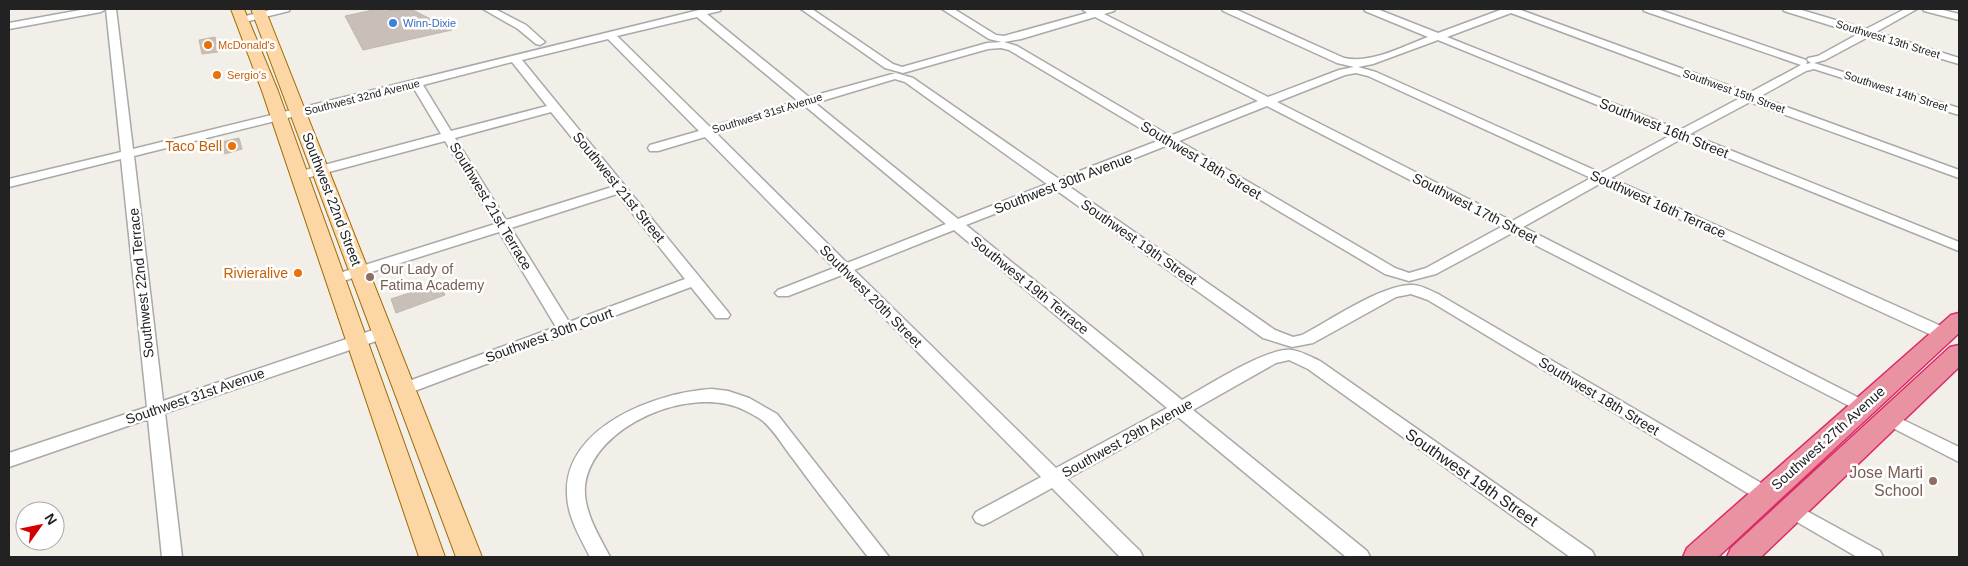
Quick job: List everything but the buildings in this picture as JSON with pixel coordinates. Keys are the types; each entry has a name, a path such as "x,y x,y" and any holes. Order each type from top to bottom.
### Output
{"highway":[{"name":"Southwest 27th Avenue","path":"1698,557 1869,401 1954,335"},
{"name":"Southwest 27th Avenue","path":"1742,557 1884,425 1954,335"},
{"path":"1869,401 1874,417 1878,423 1884,425"}],"main road":[{"name":"Southwest 22nd Street","path":"259,11 469,557"},
{"name":"Southwest 22nd Street","path":"239,14 299,176 432,557"},
{"path":"251,46 272,43"},
{"path":"376,399 404,389"}],"street":[{"path":"9,26 101,9"},
{"name":"Southwest 22nd Terrace","path":"111,9 172,557"},
{"path":"239,14 285,9"},
{"path":"488,9 522,27 540,42"},
{"name":"Southwest 32nd Avenue","path":"9,183 716,9"},
{"name":"Southwest 19th Street","path":"806,9 901,73 1585,557"},
{"name":"Southwest 18th Street","path":"947,9 1766,495"},
{"name":"Southwest 31st Avenue","path":"654,148 1002,42 1091,11 1110,9"},
{"name":"Southwest 16th Terrace","path":"1227,9 1601,179 1954,335"},
{"name":"Southwest 16th Street","path":"1369,9 1959,248"},
{"name":"Southwest 30th Avenue","path":"783,293 1171,142 1356,67 1510,9"},
{"name":"Southwest 15th Street","path":"1510,9 1959,174"},
{"name":"Southwest 14th Street","path":"1648,9 1959,112"},
{"name":"Southwest 13th Street","path":"1788,9 1959,61"},
{"name":"Southwest 29th Avenue","path":"983,517 1912,9"},
{"path":"1928,9 1959,18"},
{"name":"Southwest 17th Street","path":"1091,11 1512,227 1869,401"},
{"name":"Southwest 19th Terrace","path":"700,13 1360,557"},
{"name":"Southwest 20th Street","path":"610,35 1133,557"},
{"name":"Southwest 21st Street","path":"515,59 722,315"},
{"name":"Southwest 21st Terrace","path":"416,84 565,329"},
{"path":"299,176 555,107"},
{"path":"334,279 620,189"},
{"name":"Southwest 30th Court","path":"404,389 694,281"},
{"name":"Southwest 31st Avenue","path":"9,460 382,333"},
{"path":"600,557 578,508 576,486 578,475 586,456 603,436 645,410 686,397 713,395 738,401 762,411 779,427 879,557"},
{"path":"1884,425 1959,455"},
{"path":"1792,510 1873,557"}],"place":[{"name":"Winn-Dixie","path":"393,23"},
{"name":"McDonald's","path":"208,45"},
{"name":"Sergio's","path":"217,75"},
{"name":"Taco Bell","path":"232,146"},
{"name":"Rivieralive","path":"298,273"},
{"name":"Our Lady of Fatima Academy","path":"370,277"},
{"name":"Jose Marti School","path":"1933,481"}]}
